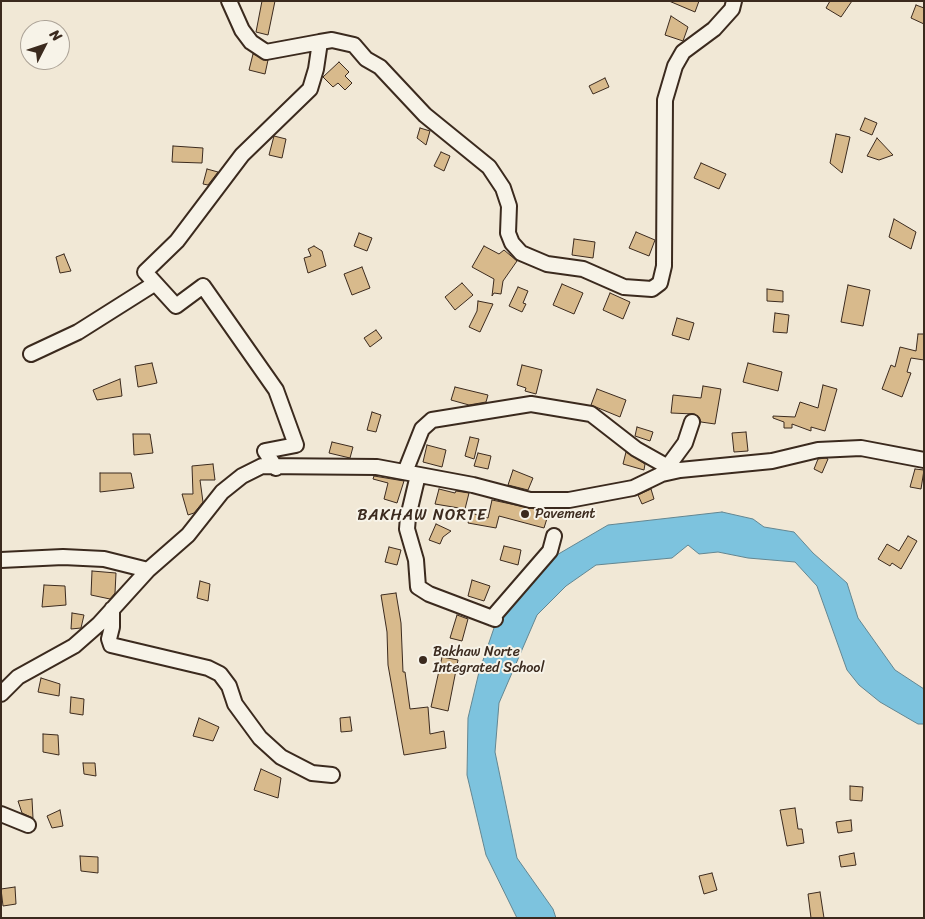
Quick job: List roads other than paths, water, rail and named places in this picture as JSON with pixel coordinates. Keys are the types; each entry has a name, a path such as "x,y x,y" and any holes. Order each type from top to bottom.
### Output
{"street":[{"path":"229,1 242,30 250,42 266,52 332,40 354,45 366,59 380,67 425,115 489,167 503,188 509,206 508,233 512,243 521,253 547,264 583,269 624,286 652,289 660,283 664,266 666,100 675,66 683,52 720,23 732,9 734,1"},
{"path":"276,468 265,451 296,445 276,390 203,286 176,306 145,272 177,241 242,155 310,89 316,69 320,42"},
{"path":"31,354 78,332 154,284"},
{"path":"554,536 550,551 494,619 429,594 418,587 416,560 407,529 412,474 422,428 432,420 531,404 591,414 665,471"},
{"path":"665,471 685,443 692,422"},
{"path":"1,694 18,677 74,646 148,570 188,535 222,492 242,476 262,466 276,468 377,467 473,485 530,500 569,500 633,488 665,471 772,461 818,450 861,448 924,460"},
{"path":"1,560 63,557 104,559 148,570"},
{"path":"112,609 112,627 109,639 111,645 208,668 220,674 229,686 235,704 260,738 274,751 281,757 312,773 332,774"},
{"path":"1,814 28,825"}],"water":[{"path":"722,512 753,519 764,527 794,532 813,553 847,583 858,618 895,670 924,689 924,724 918,724 880,702 859,685 847,670 817,586 795,562 748,558 718,552 699,554 688,545 672,558 596,565 566,586 537,615 499,703 495,752 517,858 553,909 556,918 517,918 486,855 467,775 468,718 479,672 495,625 555,556 608,525"}],"place":[{"name":"Pavement","path":"525,514"},
{"name":"Bakhaw Norte Integrated School","path":"423,660"}],"district":[{"name":"BAKHAW NORTE","path":"422,516"}]}
